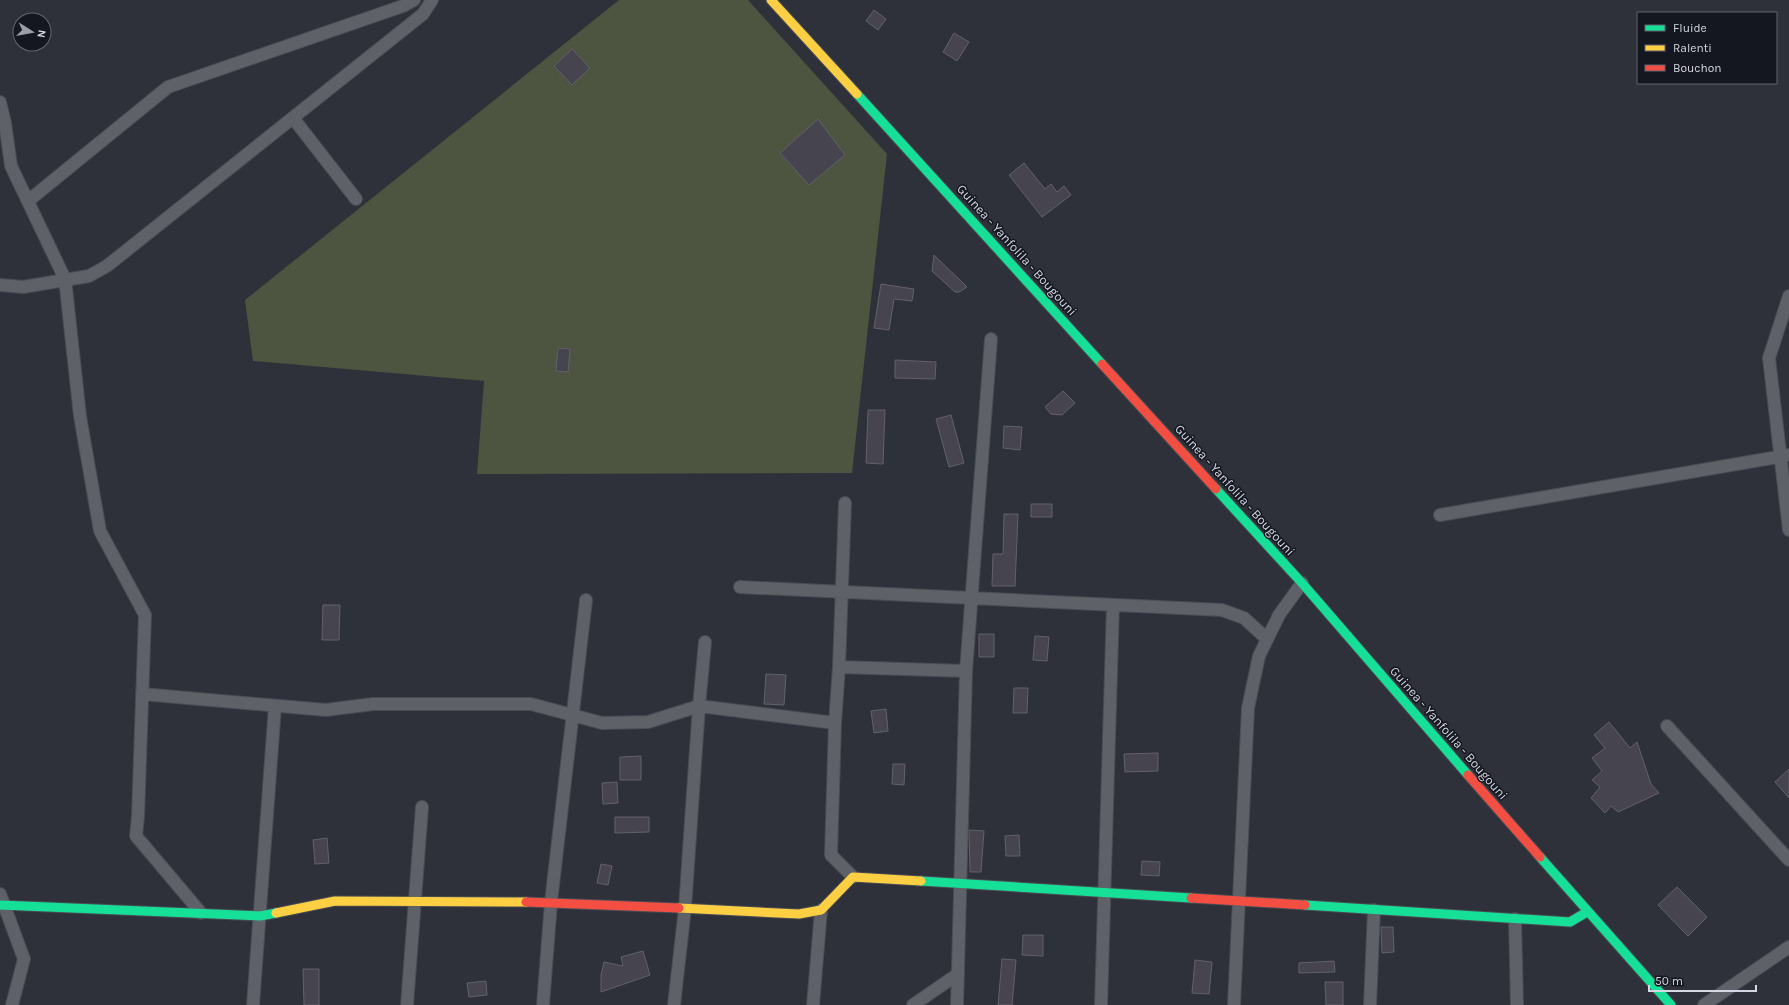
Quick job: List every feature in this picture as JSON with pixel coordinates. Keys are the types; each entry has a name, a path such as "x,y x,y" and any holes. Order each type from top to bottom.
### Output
{"street":[{"path":"28,201 168,87 403,6 414,0"},
{"path":"0,285 23,287 89,276 107,266 423,14 432,0"},
{"name":"Guinea - Yanfolila - Bougouni","path":"771,0 1302,583 1587,912 1671,1005"},
{"path":"0,102 5,123 10,166 65,279 80,416 100,531 145,615 136,836 201,913"},
{"path":"293,118 356,199"},
{"path":"0,157 10,166"},
{"path":"1789,296 1769,358 1784,456 1789,530"},
{"path":"957,1005 966,671 992,339"},
{"path":"1440,515 1784,456"},
{"path":"845,503 839,667 834,723 831,855 853,877 1570,922 1587,912"},
{"path":"1234,1005 1248,708 1259,656 1279,615 1302,583"},
{"path":"740,587 1222,610 1244,618 1267,639"},
{"path":"543,1005 551,902 586,600"},
{"path":"1100,1005 1113,605"},
{"path":"674,1005 685,908 705,642"},
{"path":"839,667 966,671"},
{"path":"142,694 326,710 373,704 531,704 602,723 648,722 699,706 834,723"},
{"path":"253,1005 275,706"},
{"path":"1667,726 1789,860"},
{"path":"406,1005 422,807"},
{"path":"12,1005 24,959 1,901 260,916 335,901 551,902 799,914 821,910 853,877"},
{"path":"814,1005 821,910"},
{"path":"1370,1005 1374,910"},
{"path":"1516,919 1517,1005"},
{"path":"1704,1005 1789,947"},
{"path":"913,1005 958,974"}],"green space":[{"path":"619,0 748,0 887,154 852,473 477,474 484,381 253,361 245,300"}],"building":[{"path":"874,10 886,19 878,30 866,21"},
{"path":"954,33 969,42 957,61 943,52"},
{"path":"572,49 590,68 572,85 554,66"},
{"path":"818,119 845,155 809,185 780,153"},
{"path":"1024,163 1045,189 1051,184 1057,192 1064,186 1071,195 1042,217 1009,175"},
{"path":"934,255 967,287 959,292 955,292 932,271"},
{"path":"881,284 914,289 912,301 894,299 889,330 874,328"},
{"path":"558,348 570,349 568,372 556,371"},
{"path":"895,360 936,362 935,379 895,378"},
{"path":"1063,391 1075,403 1062,415 1051,414 1045,407"},
{"path":"868,410 885,410 883,464 866,463"},
{"path":"951,415 964,463 949,467 936,419"},
{"path":"1004,426 1022,427 1020,450 1003,448"},
{"path":"1031,504 1052,504 1052,517 1031,517"},
{"path":"1004,514 1018,514 1015,586 992,586 993,554 1003,554"},
{"path":"323,605 340,605 339,640 322,640"},
{"path":"979,634 994,634 994,657 979,657"},
{"path":"1035,636 1049,637 1047,661 1033,660"},
{"path":"766,674 786,675 784,705 764,704"},
{"path":"1014,688 1028,688 1027,713 1013,713"},
{"path":"886,709 888,731 874,733 871,711"},
{"path":"1609,722 1630,748 1637,742 1651,784 1659,793 1618,812 1611,806 1605,813 1591,798 1600,787 1592,780 1602,771 1592,758 1605,748 1594,735"},
{"path":"1158,753 1158,771 1125,772 1124,754"},
{"path":"641,756 641,780 620,780 620,757"},
{"path":"893,764 905,764 904,785 892,784"},
{"path":"1789,769 1789,798 1775,782"},
{"path":"617,782 618,803 603,804 602,783"},
{"path":"615,817 649,817 649,832 615,833"},
{"path":"969,830 984,831 981,872 970,872"},
{"path":"1019,835 1020,856 1006,856 1005,836"},
{"path":"327,838 329,863 315,864 313,840"},
{"path":"1142,861 1160,862 1159,876 1141,875"},
{"path":"601,864 612,866 608,885 597,883"},
{"path":"1677,887 1707,917 1688,936 1658,905"},
{"path":"1381,927 1393,927 1394,952 1382,953"},
{"path":"1023,935 1043,935 1043,956 1022,955"},
{"path":"643,951 650,975 601,992 601,975 604,962 623,966 621,957"},
{"path":"1002,959 1016,960 1012,1005 998,1005"},
{"path":"1195,960 1212,962 1209,994 1192,993"},
{"path":"1334,961 1335,972 1299,973 1299,963"},
{"path":"303,969 319,969 319,1005 304,1005"},
{"path":"486,981 487,995 469,997 467,983"},
{"path":"1325,982 1343,982 1343,1005 1326,1005"}],"traffic: fast":[{"path":"857,94 1102,364"},
{"path":"1216,489 1302,583 1468,775"},
{"path":"1540,857 1671,1005"},
{"path":"921,881 1191,898"},
{"path":"0,905 260,916 276,913"},
{"path":"1305,905 1570,922 1587,912"}],"traffic: slow":[{"path":"771,0 857,94"},
{"path":"679,908 799,914 821,910 853,877 921,881"},
{"path":"276,913 335,901 526,902"}],"traffic: jam":[{"path":"1102,364 1216,489"},
{"path":"1468,775 1540,857"},
{"path":"1191,898 1305,905"},
{"path":"526,902 679,908"}]}
